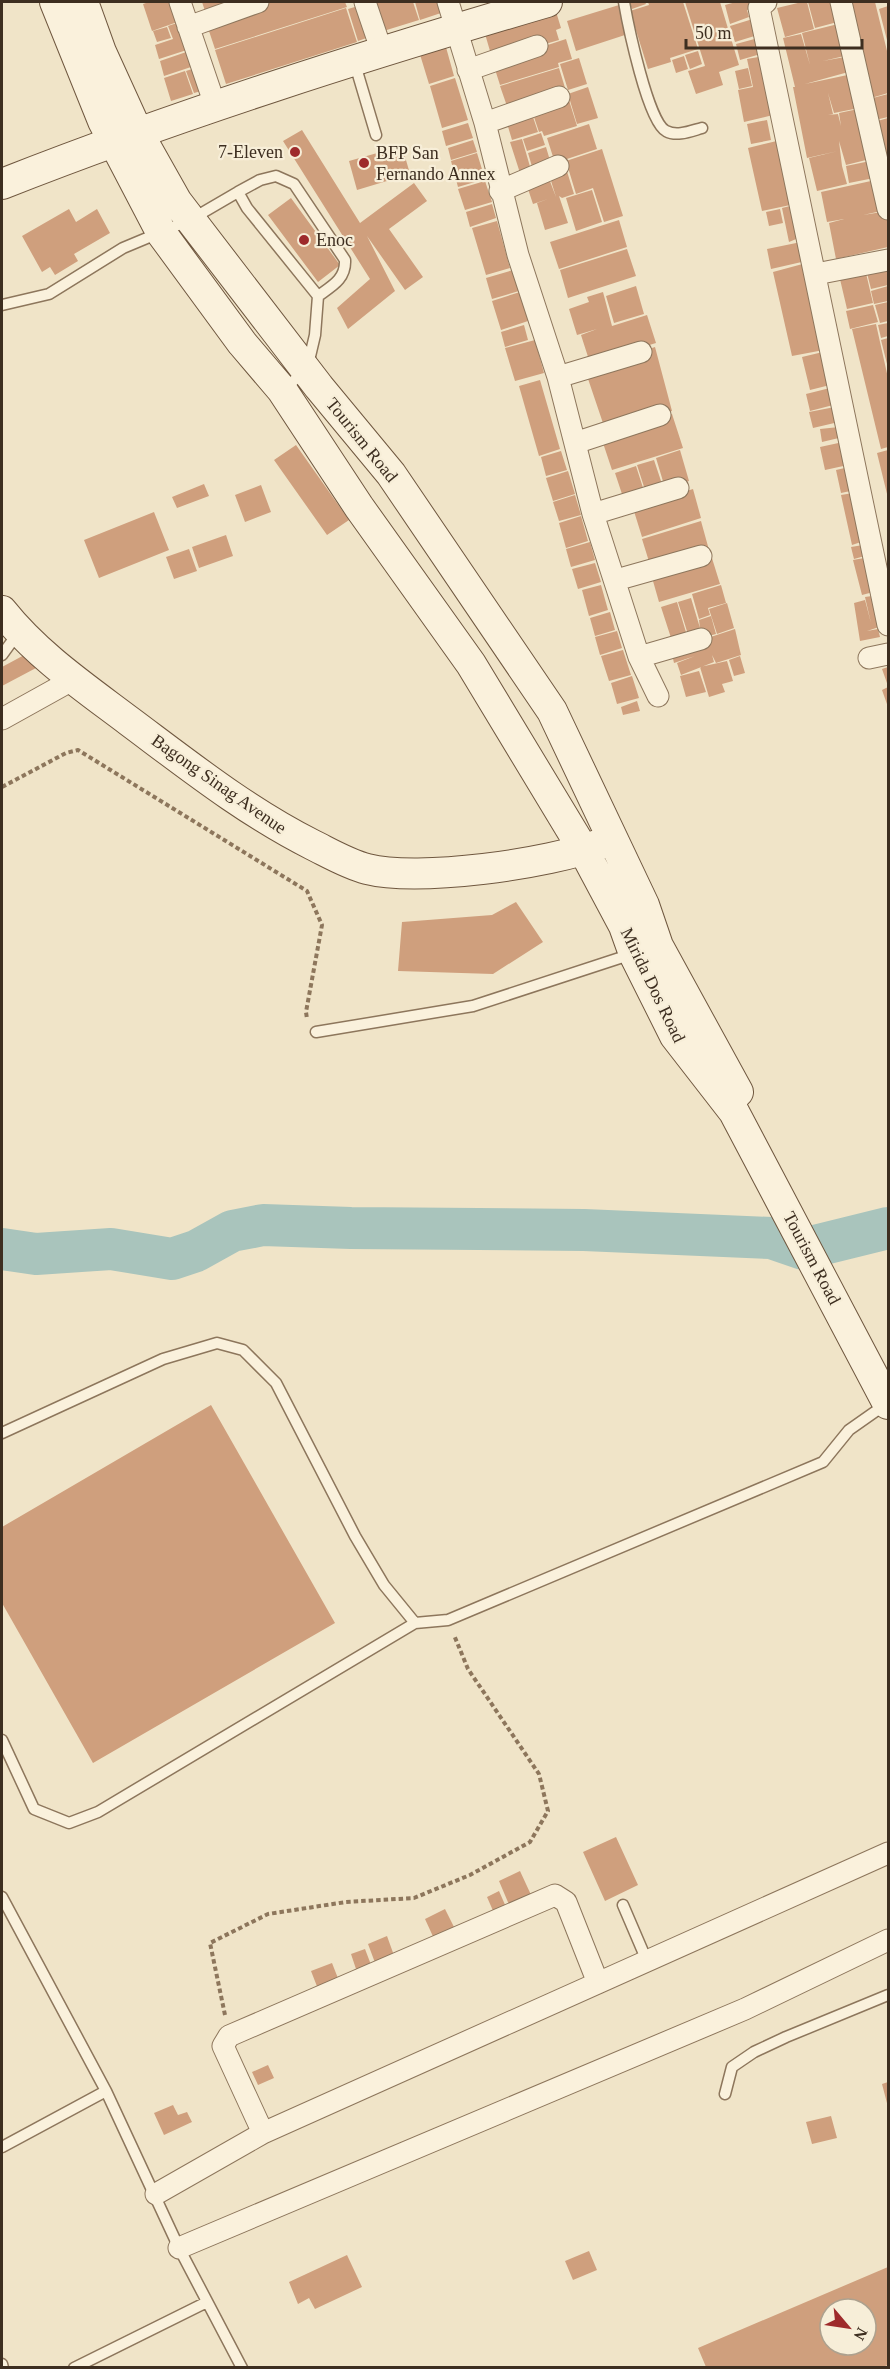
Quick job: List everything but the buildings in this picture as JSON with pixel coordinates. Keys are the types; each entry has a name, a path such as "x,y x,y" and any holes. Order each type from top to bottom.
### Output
{"main road":[{"name":"Tourism Road","path":"55,2 73,52 125,136 391,474 552,711 635,885"},
{"name":"Tourism Road","path":"83,2 101,52 125,136 162,234 242,343 282,390 359,507 471,664 584,851"},
{"path":"2,184 125,136 368,56 452,15 547,2"},
{"name":"Bagong Sinag Avenue","path":"7,633 74,679 271,824 348,863 370,870 417,875 584,851 614,839"},
{"name":"Mirida Dos Road","path":"584,851 624,926 646,950 698,1023 740,1109"},
{"name":"Mirida Dos Road","path":"635,885 646,950"},
{"name":"Tourism Road","path":"740,1109 880,1365 888,1403"}],"street":[{"path":"180,2 215,105"},
{"path":"188,27 258,2"},
{"path":"365,2 368,56"},
{"path":"766,2 759,8 888,625"},
{"path":"841,2 888,209"},
{"path":"452,15 485,123 500,191 558,377 593,514 639,657 658,696"},
{"path":"468,70 537,46"},
{"path":"485,123 559,97"},
{"path":"500,191 558,166"},
{"path":"816,274 888,260"},
{"path":"558,377 641,352"},
{"path":"575,443 660,415"},
{"path":"593,514 678,488"},
{"path":"616,580 701,556"},
{"path":"639,657 701,639"},
{"path":"2,719 74,679"},
{"path":"156,2194 263,2133 888,1853"},
{"path":"263,2133 223,2046 229,2036 555,1895 566,1902 598,1983"},
{"path":"179,2248 745,2009 747,2006 888,1940"}],"lane":[{"path":"624,2 648,100 657,125 667,132 680,134 702,128"},
{"path":"368,56 376,135"},
{"path":"2,305 49,294 123,248 162,234 260,180 276,176 294,184 345,260 346,270 340,280 318,296"},
{"path":"238,192 247,208 318,296 315,335 307,369 282,390"},
{"path":"316,1032 473,1006 646,950"},
{"path":"2,1433 162,1359 216,1343 243,1350 276,1383 355,1536 384,1585 415,1623"},
{"path":"2,1740 34,1809 69,1822 98,1812 415,1623 448,1620 823,1462 849,1430 888,1403"},
{"path":"2,1897 106,2091 156,2194 179,2248 242,2367"},
{"path":"622,1905 647,1961"},
{"path":"725,2094 732,2067 754,2052 888,1995"},
{"path":"2,2147 106,2091"},
{"path":"74,2367 207,2302"}],"path":[{"path":"2,787 66,753 78,750 307,891 322,925 306,1012 308,1022 316,1032"},
{"path":"229,2036 210,1942 268,1914 346,1902 414,1898 470,1875 530,1842 548,1811 539,1774 468,1669 448,1620"}],"waterway":[{"path":"2,1249 36,1254 111,1249 172,1259 196,1251 232,1231 263,1225 584,1230 771,1238 803,1249 888,1228"}],"place":[{"name":"7-Eleven","path":"295,152"},
{"name":"BFP San Fernando Annex","path":"364,163"},
{"name":"Enoc","path":"304,240"}]}
